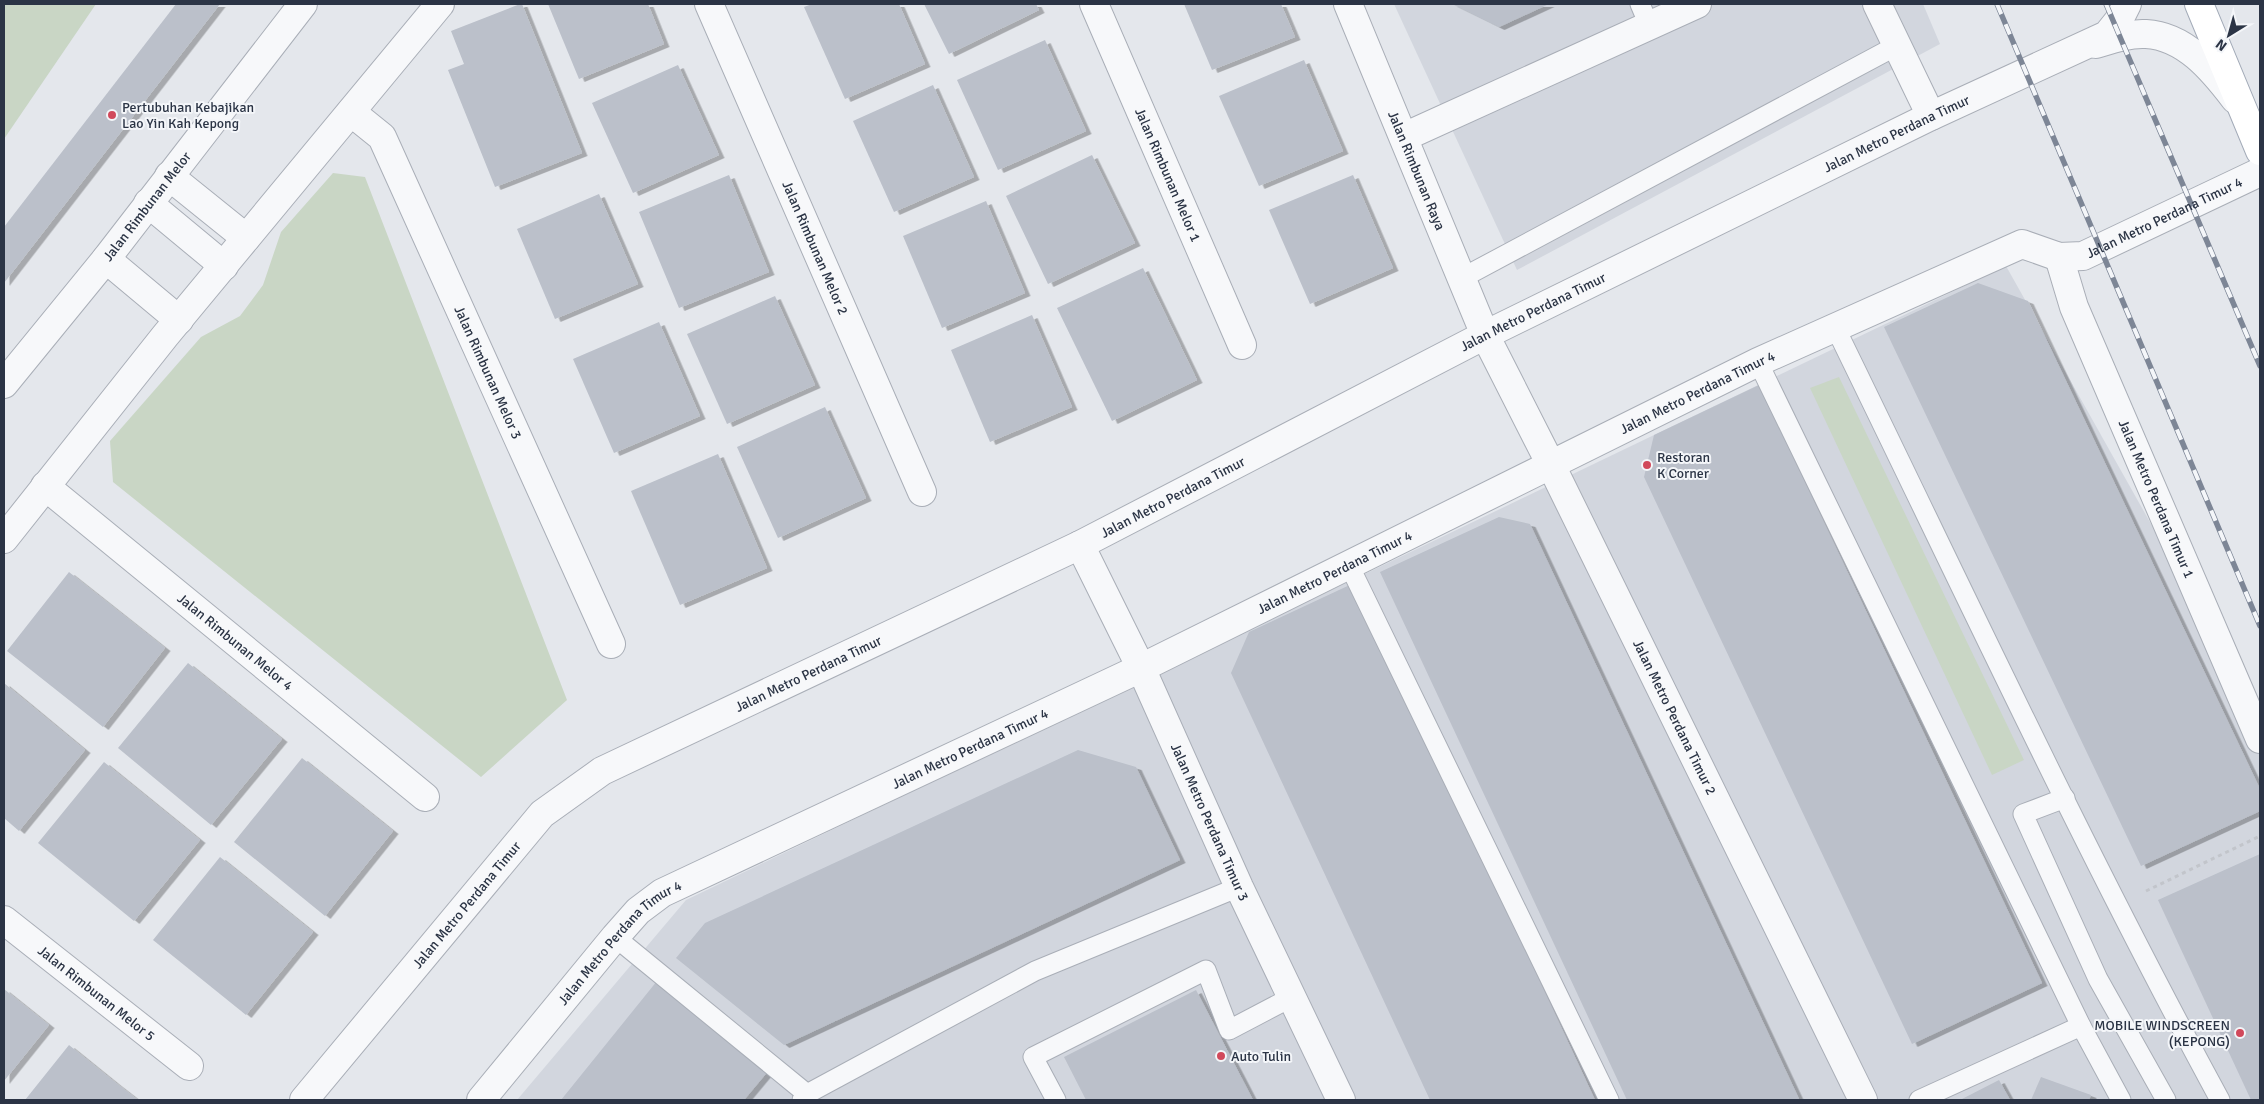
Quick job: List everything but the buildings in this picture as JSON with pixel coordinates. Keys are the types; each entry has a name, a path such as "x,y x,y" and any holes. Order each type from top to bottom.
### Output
{"main road":[{"path":"2199,4 2260,151"}],"street":[{"name":"Jalan Rimbunan Melor","path":"4,384 106,259 303,4"},
{"path":"4,539 179,320 440,4"},
{"name":"Jalan Rimbunan Melor 2","path":"709,4 922,492"},
{"name":"Jalan Rimbunan Melor 1","path":"1094,4 1242,345"},
{"name":"Jalan Rimbunan Raya","path":"1348,4 1485,336"},
{"path":"1404,137 1645,15 1696,4"},
{"path":"1877,4 1931,116"},
{"name":"Jalan Metro Perdana Timur","path":"310,1098 542,814 595,776 620,762 1080,544 1485,336 1931,116 2107,34 2119,20 2127,4"},
{"path":"2069,53 2126,35 2147,34 2169,40 2194,53 2217,75 2242,108"},
{"name":"Jalan Rimbunan Melor 3","path":"351,112 382,137 610,644"},
{"name":"Jalan Metro Perdana Timur 4","path":"481,1100 615,937 638,911 662,893 1142,668 1758,362 1836,329 2022,244 2059,257 2083,256 2260,172"},
{"path":"169,176 246,238"},
{"path":"148,203 224,266"},
{"name":"Jalan Metro Perdana Timur 1","path":"2059,257 2074,308 2260,739"},
{"path":"106,259 179,320"},
{"name":"Jalan Metro Perdana Timur 2","path":"1485,336 1551,465 1858,1099"},
{"name":"Jalan Rimbunan Melor 4","path":"45,486 425,798"},
{"name":"Jalan Metro Perdana Timur 3","path":"1080,544 1142,668 1239,887 1340,1100"},
{"name":"Jalan Rimbunan Melor 5","path":"4,920 190,1066"}],"lane":[{"path":"1462,278 1896,46"},
{"path":"1836,329 2065,798 2220,1100"},
{"path":"1758,362 2081,1026 2121,1100"},
{"path":"1349,565 1609,1100"},
{"path":"2065,798 2023,814 2098,979 2166,1100"},
{"path":"615,937 804,1097 1035,971 1239,887"},
{"path":"1056,1100 1033,1058 1206,970 1229,1030 1290,998"},
{"path":"1919,1100 2081,1026"}],"path":[{"path":"2118,904 2260,836"}],"shaded area":[{"path":"1394,4 1923,4 1940,44 1517,270"},
{"path":"2006,266 2260,718 2260,1100 517,1100 686,900"}],"green space":[{"path":"4,4 96,4 4,139"},
{"path":"333,173 365,177 567,700 481,777 113,482 110,441 201,337 240,316 263,285 281,232"},
{"path":"1839,377 2024,760 1992,775 1810,388"}],"railway":[{"path":"1997,4 2260,626"},
{"path":"2106,4 2260,366"}],"place":[{"name":"Pertubuhan Kebajikan Lao Yin Kah Kepong","path":"112,115"},
{"name":"Restoran K Corner","path":"1647,465"},
{"name":"MOBILE WINDSCREEN (KEPONG)","path":"2240,1033"},
{"name":"Auto Tulin","path":"1221,1056"}]}
